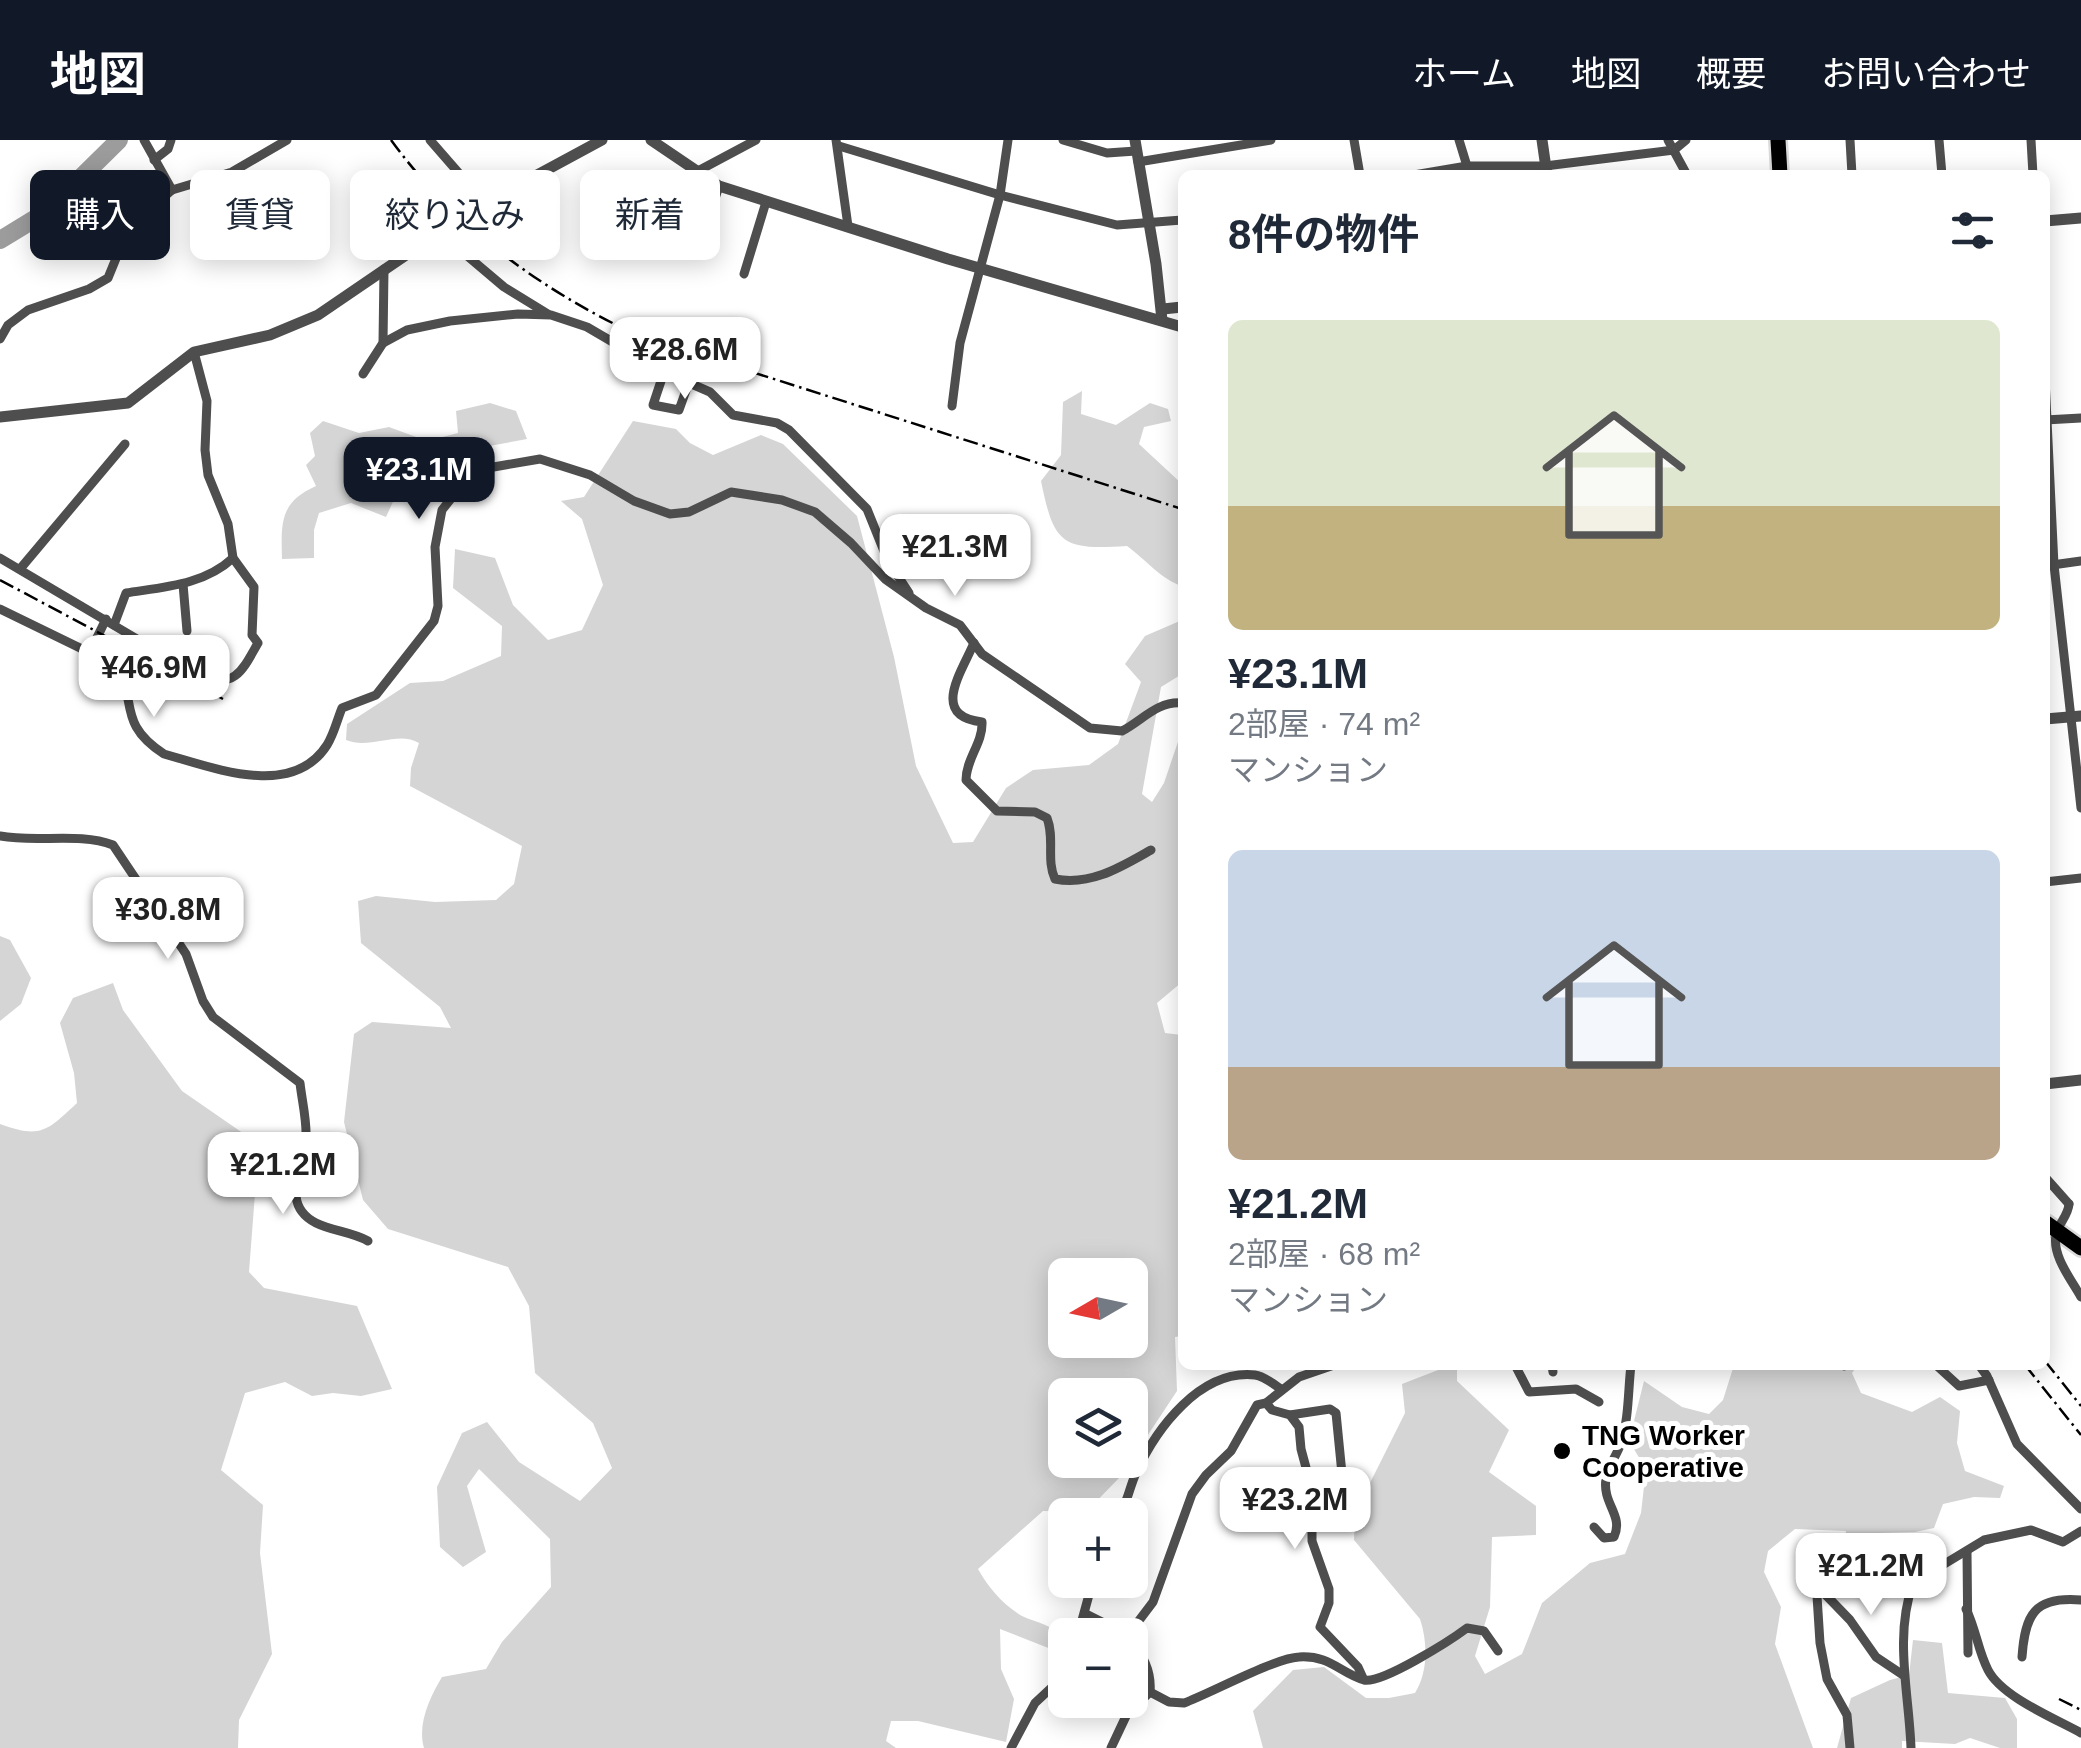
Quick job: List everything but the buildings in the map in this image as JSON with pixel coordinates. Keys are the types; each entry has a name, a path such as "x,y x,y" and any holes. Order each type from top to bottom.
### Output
{"main road":[{"path":"1778,140 1780,170"},
{"path":"2050,1227 2081,1248"}],"street":[{"path":"144,140 172,190"},
{"path":"154,160 168,149 171,140"},
{"path":"0,339 8,325 28,310 89,289 108,278 128,229 172,190 232,172 288,140"},
{"path":"430,140 456,170"},
{"path":"545,170 602,140"},
{"path":"651,140 693,170"},
{"path":"700,170 756,140"},
{"path":"952,406 960,343 1000,195 1008,140"},
{"path":"1065,140 1107,153 1271,140"},
{"path":"1354,140 1359,170"},
{"path":"1459,140 1467,166"},
{"path":"1542,140 1546,170"},
{"path":"1443,170 1467,166 1546,170 1686,140"},
{"path":"1850,140 1852,170"},
{"path":"1939,140 1942,170"},
{"path":"2031,140 2034,170"},
{"path":"848,226 838,143 1000,195 1117,224 1178,220"},
{"path":"1671,145 1685,170"},
{"path":"1137,151 1162,315"},
{"path":"720,186 979,267 1162,315 1178,325"},
{"path":"744,274 766,202"},
{"path":"2050,220 2081,218"},
{"path":"0,417 128,403 194,352 270,335 318,316 397,260"},
{"path":"477,260 504,287 550,315 587,327 664,372 710,392 733,415 789,430 867,509 888,561 913,599"},
{"path":"384,269 384,343"},
{"path":"1162,315 1178,309"},
{"path":"363,374 384,343 406,330 518,314 550,315"},
{"path":"0,558 203,678 227,682 240,676 258,644 252,636 254,587 233,558 228,524 208,475 207,401 194,352"},
{"path":"664,372 652,404 679,410 688,382"},
{"path":"2050,420 2081,418"},
{"path":"20,569 125,444"},
{"path":"0,609 119,670 137,730 164,754 251,778 264,778 299,768 329,744 342,708 376,695 434,621 438,606 435,546 442,510 469,476 482,469 528,459 556,461 590,474 634,501 670,514 689,512 731,492 782,500 815,512 830,522 885,579 960,625 982,654 1095,730 1122,732 1155,708 1178,703"},
{"path":"90,652 126,593 183,584 218,572 233,558"},
{"path":"2081,561 2050,565 2076,716 2081,808"},
{"path":"183,584 187,631"},
{"path":"974,643 953,696 956,714 982,722 966,780 998,812 1035,812 1047,818 1052,830 1050,867 1055,879 1105,876 1152,850"},
{"path":"2050,719 2076,716"},
{"path":"0,836 23,840 100,840 113,845 186,954 212,1016 300,1083 306,1139 294,1192 304,1215 317,1224 368,1241"},
{"path":"2050,881 2081,878"},
{"path":"2050,1083 2081,1080"},
{"path":"2050,1183 2069,1204 2068,1214 2050,1227 2056,1252 2081,1298"},
{"path":"2069,1204 2081,1202"},
{"path":"1127,1498 1146,1454 1185,1401 1220,1380 1261,1370 1282,1390"},
{"path":"1142,1618 1154,1602 1192,1494 1232,1451 1257,1404 1266,1403 1299,1376 1318,1370"},
{"path":"1518,1370 1529,1392 1576,1389 1599,1402"},
{"path":"1594,1527 1604,1538 1614,1537 1618,1528 1617,1518 1606,1502 1605,1480 1624,1432 1630,1370"},
{"path":"1941,1370 1959,1386 1989,1380"},
{"path":"1982,1370 2017,1444 2081,1509"},
{"path":"1266,1403 1272,1410 1290,1415 1330,1409 1336,1413 1343,1484"},
{"path":"1290,1415 1299,1428 1312,1490 1312,1541 1329,1589 1320,1627 1358,1666 1364,1680"},
{"path":"1312,1490 1353,1503"},
{"path":"1911,1748 1903,1674 1905,1620 1914,1583 1984,1540 2031,1530 2063,1542 2081,1531"},
{"path":"1967,1552 1968,1652"},
{"path":"1850,1748 1847,1716 1827,1679 1817,1596 1822,1591 1850,1620 1876,1657 1903,1674"},
{"path":"1084,1618 1090,1598"},
{"path":"2022,1657 2023,1635 2031,1614 2049,1601 2081,1600"},
{"path":"1966,1609 1994,1680 2081,1733"},
{"path":"1086,1614 1094,1618"},
{"path":"1150,1692 1169,1702 1184,1703 1298,1657 1328,1660 1364,1680 1381,1678 1435,1651 1467,1628 1484,1631 1498,1651"},
{"path":"1112,1748 1127,1714 1150,1692 1148,1670"},
{"path":"1011,1748 1035,1702 1048,1690"}],"shaded area":[{"path":"1082,391 1081,414 1116,425 1150,403 1168,409 1171,421 1144,427 1139,444 1178,480 1178,584 1127,546 1088,547 1064,539 1057,531 1041,481 1061,455 1063,402"},
{"path":"490,403 516,411 527,439 473,449 436,481 402,482 386,517 351,503 319,513 314,530 314,558 282,559 282,534 289,506 316,486 306,465 315,456 310,433 323,421 359,433 389,427 427,441 458,433 456,411"},
{"path":"633,421 676,429 690,443 713,455 761,435 783,444 857,516 894,657 916,766 953,843 973,842 1006,788 1033,770 1089,765 1118,744 1141,682 1125,664 1145,636 1178,622 1178,676 1161,687 1142,794 1152,802 1164,783 1178,742 1178,985 1157,1003 1165,1033 1178,1035 1177,1391 1148,1435 1148,1378 1048,1378 1048,1478 1119,1478 1100,1498 1048,1498 1048,1511 1043,1511 978,1569 1009,1607 1048,1627 1048,1648 1000,1629 1001,1669 1014,1699 1006,1742 918,1721 891,1721 886,1741 896,1748 424,1748 423,1720 442,1677 486,1669 502,1642 551,1587 550,1539 479,1469 467,1486 486,1552 463,1567 440,1547 437,1487 462,1433 487,1422 519,1462 580,1501 612,1468 593,1423 535,1373 529,1306 508,1267 388,1229 363,1200 344,1122 354,1034 372,1022 451,1028 440,1007 361,943 358,901 376,896 435,902 496,900 514,884 522,846 410,786 419,743 402,738 365,743 346,740 347,724 410,683 443,681 501,656 502,626 453,588 455,549 495,558 513,605 548,640 582,630 603,585 582,519 561,501 584,497"},
{"path":"0,936 10,940 31,978 21,1004 0,1021"},
{"path":"113,983 123,1010 182,1091 250,1138 257,1167 249,1272 264,1288 357,1306 392,1389 361,1396 312,1396 285,1382 245,1393 221,1470 263,1505 260,1553 272,1654 239,1720 238,1748 0,1748 0,1124 25,1131 43,1130 77,1103 74,1073 60,1023 73,998"},
{"path":"1438,1370 1457,1370 1457,1381 1509,1430 1489,1472 1536,1506 1536,1535 1492,1537 1490,1607 1475,1656 1485,1674 1522,1654 1542,1603 1590,1563 1625,1554 1641,1513 1646,1469 1629,1441 1644,1381 1682,1407 1709,1414 1723,1400 1732,1370 1854,1370 1852,1373 1861,1393 1912,1412 1940,1397 1960,1411 1957,1443 1965,1471 2004,1486 2000,1498 1974,1497 1943,1504 1934,1528 1879,1533 1867,1561 1842,1565 1846,1531 1795,1529 1768,1551 1764,1572 1781,1607 1775,1644 1813,1748 1263,1748 1253,1711 1293,1670 1324,1667 1366,1698 1415,1693 1419,1685 1425,1657 1420,1619 1354,1540 1356,1495 1369,1485 1405,1413 1402,1384"},
{"path":"1913,1640 1942,1643 1948,1693 2005,1698 2017,1719 2017,1748 2000,1748 1970,1738 1955,1744 1902,1741 1902,1748 1837,1748 1851,1698 1909,1675"}],"waterway":[{"path":"0,240 46,212 119,140"}],"railway":[{"path":"391,140 443,201 502,254 568,298 639,336 1178,508"},
{"path":"0,580 223,699"},
{"path":"2050,1367 2081,1406"},
{"path":"2029,1370 2081,1435"},
{"path":"2059,1699 2081,1710"}],"place":[{"name":"TNG Worker Cooperative","path":"1562,1451"}]}
